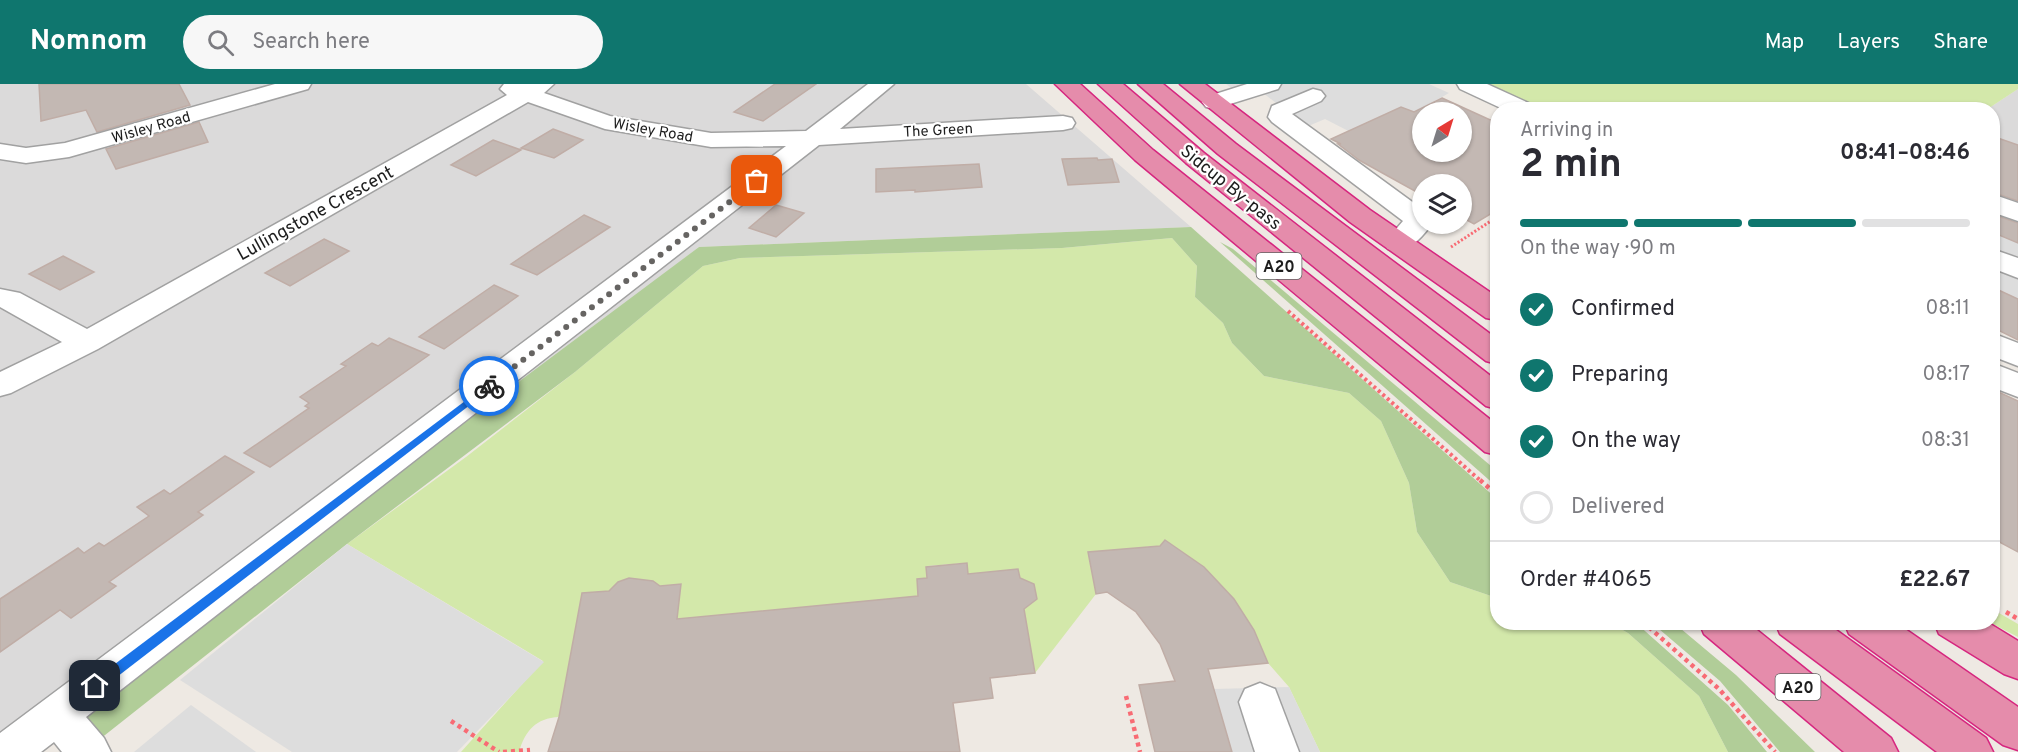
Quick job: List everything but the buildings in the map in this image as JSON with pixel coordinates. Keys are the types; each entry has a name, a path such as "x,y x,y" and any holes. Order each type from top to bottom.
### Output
{"highway":[{"name":"A20","path":"1066,84 1144,155 1490,436"},
{"name":"Sidcup By-pass","path":"1109,84 1195,158 1490,392"},
{"name":"Sidcup By-pass","path":"1149,84 1227,149 1490,349"},
{"path":"1191,84 1398,243 1490,306"},
{"name":"A20","path":"1729,630 1876,752"},
{"name":"A20","path":"1805,630 1971,752"},
{"path":"1874,630 2018,731"},
{"path":"1966,630 2018,662"}],"street":[{"name":"Wisley Road","path":"0,151 15,156 40,156 69,150 228,94 300,84"},
{"name":"Wisley Road","path":"499,84 535,89 605,122 711,140 813,138"},
{"path":"8,752 883,84"},
{"path":"1214,102 1249,93 1270,84"},
{"path":"1468,84 1507,102"},
{"name":"Lullingstone Crescent","path":"0,385 87,342 535,89"},
{"path":"1249,93 1280,111"},
{"path":"1280,111 1313,96"},
{"path":"1280,111 1280,117 1417,218 1417,225 1398,243"},
{"name":"The Green","path":"813,138 1063,123"},
{"path":"2000,205 2018,213"},
{"path":"2000,261 2018,269"},
{"path":"0,298 10,300 87,342"},
{"path":"2000,347 2018,356"},
{"path":"2000,378 2018,386"},
{"path":"1260,702 1277,752"},
{"path":"57,715 89,752"}],"path":[{"path":"1442,252 1490,221"},
{"path":"1652,630 1719,689 1774,752"},
{"path":"1126,696 1140,752"},
{"path":"451,721 501,752 530,750"}],"shaded area":[{"path":"0,84 1026,84 1191,227 699,247 42,752 0,752"},
{"path":"1226,84 1429,84 1449,93 1433,102 1412,102 1412,114 1366,140 1325,119 1306,127 1257,88 1238,93"},
{"path":"2018,89 2018,340 2000,331 2000,102 1998,102"},
{"path":"2000,235 2018,243 2018,299 2000,291"},
{"path":"347,544 544,662 457,752 292,752 180,680"},
{"path":"1289,687 1320,752 1232,752 1213,689"},
{"path":"191,705 256,752 134,752"}],"green space":[{"path":"1488,84 2018,84 2018,89 1998,102 1526,102"},
{"path":"1191,227 1490,493 1490,596 1450,582 1417,532 1409,483 1381,421 1349,393 1264,376 1232,343 1223,323 1195,297 1197,266 1172,238 1062,248 740,258 703,266 575,372 347,544 100,739 75,713 699,247"},
{"path":"1172,238 1197,266 1195,297 1223,323 1232,343 1264,376 1349,393 1381,421 1409,483 1417,532 1450,582 1490,596 1490,630 1623,630 1699,696 1728,752 1320,752 1289,687 1268,663 1254,630 1234,599 1204,567 1165,540 1156,550 1155,546 1088,553 1096,594 1035,673 1024,609 1037,599 1034,584 1020,578 1018,569 968,574 967,563 927,566 927,578 917,579 923,660 888,599 699,617 666,712 681,584 660,586 653,581 629,578 618,582 609,591 582,593 559,717 544,720 533,727 528,732 519,752 461,752 543,661 347,544 466,457 575,372 703,266 740,258 1062,248"},
{"path":"1220,242 1233,249 1273,282 1490,465 1490,481"},
{"path":"2000,614 2018,624 2018,637 2000,628"},
{"path":"1623,630 1644,630 1728,705 1767,752 1728,752 1699,696"},
{"path":"1660,630 1682,630 1736,675 1815,752 1780,752 1720,681"}],"way so far":[{"path":"489,386 757,181"}],"route":[{"path":"95,686 489,386"}]}
